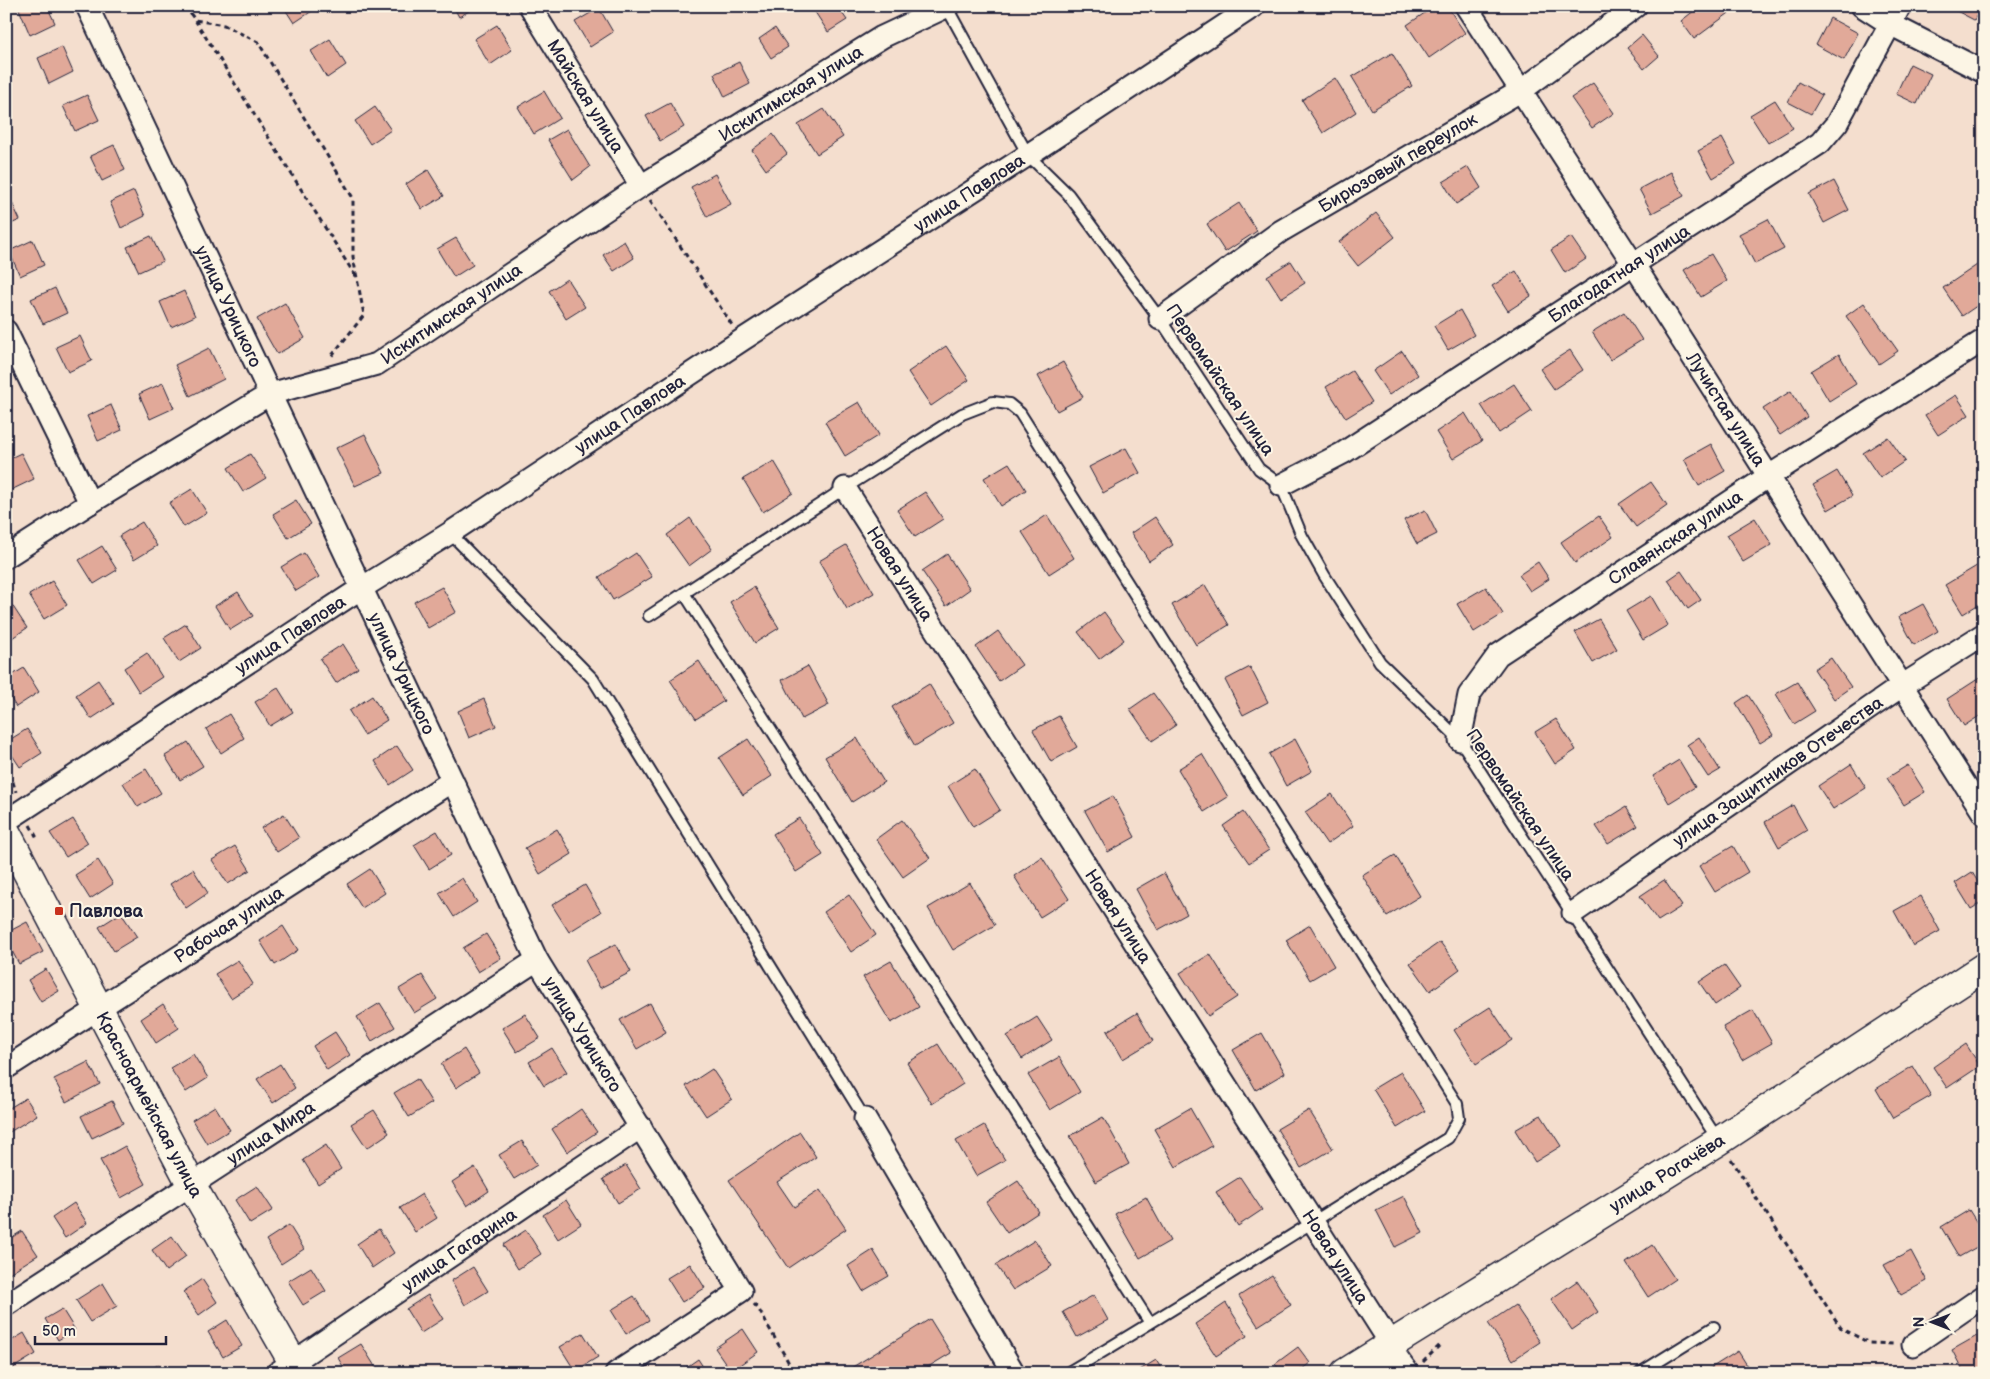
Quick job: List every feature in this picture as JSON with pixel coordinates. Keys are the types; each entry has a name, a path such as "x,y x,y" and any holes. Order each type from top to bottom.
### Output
{"street":[{"name":"улица Павлова","path":"6,821 360,589 450,533 1254,6"},
{"name":"Лучистая улица","path":"1466,6 1522,90 1984,814"},
{"name":"Бирюзовый переулок","path":"1160,319 1281,232 1522,90 1636,6"},
{"path":"1862,6 1895,15 1984,72"},
{"name":"улица Урицкого","path":"88,7 360,589 537,960 741,1291"},
{"name":"Искитимская улица","path":"6,557 90,503 270,394 377,364 641,186 882,37 947,7"},
{"name":"Майская улица","path":"535,9 641,186"},
{"name":"Благодатная улица","path":"1281,485 1343,453 1820,144 1837,123 1895,15"},
{"path":"6,331 90,503"},
{"name":"Славянская улица","path":"1460,740 1469,695 1498,655 1769,476 1984,340"},
{"name":"Новая улица","path":"845,488 1313,1221 1388,1346"},
{"name":"улица Защитников Отечества","path":"1573,913 1903,685 1984,634"},
{"name":"Рабочая улица","path":"6,1068 452,781"},
{"name":"Красноармейская улица","path":"6,832 289,1370"},
{"name":"улица Мира","path":"6,1306 537,960"},
{"name":"улица Рогачёва","path":"1345,1373 1719,1141 1984,967"},
{"path":"865,1119 1014,1373"},
{"name":"улица Гагарина","path":"289,1370 641,1127"},
{"path":"616,1373 741,1291"},
{"path":"1913,1345 1984,1296"},
{"path":"1388,1346 1411,1370"}],"lane":[{"name":"Первомайская улица","path":"947,7 1028,155 1068,194 1160,319 1259,470 1281,485 1302,536 1324,575 1380,662 1460,740 1719,1141"},
{"path":"649,616 962,414 993,402 1009,404 1020,413 1457,1104 1459,1118 1448,1138 1067,1373"},
{"path":"450,533 593,679 865,1119"},
{"path":"684,593 1150,1323"},
{"path":"1640,1373 1714,1327"}],"path":[{"path":"185,6 358,280"},
{"path":"195,20 224,25 258,42 353,198 353,257 364,315 327,362"},
{"path":"641,186 742,340"},
{"path":"1719,1141 1841,1328 1869,1343 1913,1345"},
{"path":"741,1291 759,1310 790,1365 792,1373"},
{"path":"1411,1370 1442,1343"}],"building":[{"path":"25,6 47,6 55,23 30,35 19,9"},
{"path":"283,6 314,6 315,9 294,23"},
{"path":"453,6 477,6 459,17"},
{"path":"816,6 837,6 847,20 828,32 813,9"},
{"path":"1435,6 1447,6 1465,33 1429,58 1407,25"},
{"path":"1700,6 1735,6 1736,8 1694,39 1681,21"},
{"path":"1947,6 1982,6 1974,20"},
{"path":"599,8 613,32 590,47 575,22"},
{"path":"1830,18 1858,33 1844,60 1816,45"},
{"path":"497,25 512,50 490,65 474,39"},
{"path":"775,28 788,47 771,58 759,39"},
{"path":"1642,35 1659,56 1644,69 1627,48"},
{"path":"330,39 346,65 327,78 311,51"},
{"path":"62,47 73,72 49,84 38,58"},
{"path":"1392,53 1412,86 1372,110 1352,77"},
{"path":"739,62 750,84 725,97 714,74"},
{"path":"1910,64 1931,74 1917,104 1896,94"},
{"path":"1335,78 1356,112 1323,133 1302,100"},
{"path":"1798,82 1822,95 1811,114 1788,102"},
{"path":"1593,83 1614,113 1592,128 1571,98"},
{"path":"544,91 560,118 534,134 518,107"},
{"path":"87,95 99,120 75,131 63,106"},
{"path":"1775,100 1793,128 1768,143 1750,115"},
{"path":"670,103 684,127 660,141 646,116"},
{"path":"375,107 391,130 370,144 355,121"},
{"path":"824,109 843,137 817,154 798,125"},
{"path":"567,129 590,167 573,180 548,140"},
{"path":"773,134 787,154 766,170 752,150"},
{"path":"1722,138 1736,164 1713,178 1698,151"},
{"path":"114,145 125,170 102,181 90,156"},
{"path":"1468,167 1481,188 1456,204 1443,182"},
{"path":"428,170 444,196 422,209 406,184"},
{"path":"1671,172 1684,196 1652,213 1639,189"},
{"path":"715,174 731,204 707,217 691,187"},
{"path":"1834,181 1849,210 1824,223 1809,194"},
{"path":"134,191 145,216 121,228 110,202"},
{"path":"8,194 20,220 6,226 6,195"},
{"path":"1239,203 1257,231 1225,252 1207,224"},
{"path":"1376,213 1395,237 1358,266 1339,242"},
{"path":"1768,219 1784,249 1755,264 1739,234"},
{"path":"151,236 163,261 139,272 127,247"},
{"path":"1571,237 1586,259 1565,273 1551,250"},
{"path":"456,238 473,265 454,277 437,249"},
{"path":"33,240 44,265 20,276 9,251"},
{"path":"624,241 634,258 614,271 603,255"},
{"path":"1711,254 1727,281 1701,297 1684,270"},
{"path":"1291,261 1305,283 1281,298 1267,276"},
{"path":"1980,263 1984,268 1984,301 1962,316 1943,288"},
{"path":"1516,271 1531,296 1508,311 1492,286"},
{"path":"567,279 585,307 566,319 549,291"},
{"path":"55,288 67,313 43,324 31,299"},
{"path":"184,291 195,316 171,327 160,302"},
{"path":"285,303 305,338 277,354 257,319"},
{"path":"1864,303 1898,351 1879,364 1846,316"},
{"path":"1460,310 1474,335 1448,350 1434,326"},
{"path":"1624,312 1642,340 1610,360 1592,332"},
{"path":"80,336 92,361 68,372 56,347"},
{"path":"946,346 969,380 931,406 908,372"},
{"path":"209,348 224,379 190,396 175,365"},
{"path":"1570,350 1583,370 1554,389 1540,369"},
{"path":"1402,351 1418,375 1389,395 1373,371"},
{"path":"1839,354 1856,384 1829,401 1811,371"},
{"path":"1063,362 1083,397 1057,411 1038,376"},
{"path":"1352,371 1372,402 1346,418 1326,387"},
{"path":"163,383 174,408 150,419 139,394"},
{"path":"1514,384 1532,411 1499,433 1481,405"},
{"path":"1791,391 1807,417 1780,435 1763,409"},
{"path":"1956,395 1969,415 1938,435 1925,415"},
{"path":"859,402 879,435 845,456 825,422"},
{"path":"111,405 122,430 98,441 87,416"},
{"path":"1465,413 1482,441 1453,459 1436,432"},
{"path":"365,434 384,473 355,486 336,448"},
{"path":"1888,437 1905,461 1880,478 1863,453"},
{"path":"1711,444 1725,471 1699,486 1684,459"},
{"path":"1126,448 1140,473 1103,493 1089,467"},
{"path":"21,453 34,479 9,491 6,486 6,460"},
{"path":"250,454 266,478 243,492 228,468"},
{"path":"774,461 793,493 763,512 743,479"},
{"path":"1009,463 1026,490 1001,506 984,478"},
{"path":"1837,471 1852,496 1828,510 1813,485"},
{"path":"1651,482 1667,505 1636,527 1619,504"},
{"path":"192,489 207,513 184,527 169,503"},
{"path":"925,492 943,519 915,537 897,510"},
{"path":"296,500 311,524 288,538 273,514"},
{"path":"1425,510 1437,534 1417,544 1404,520"},
{"path":"1047,515 1074,558 1049,574 1022,532"},
{"path":"1599,516 1613,537 1575,563 1561,542"},
{"path":"1155,517 1173,545 1149,561 1131,533"},
{"path":"690,518 712,549 689,566 667,535"},
{"path":"1755,518 1772,545 1743,562 1727,535"},
{"path":"142,522 157,546 134,560 119,536"},
{"path":"846,545 874,593 847,609 819,561"},
{"path":"102,546 117,570 94,584 79,560"},
{"path":"304,553 319,577 296,591 281,567"},
{"path":"636,553 652,577 613,600 599,577"},
{"path":"947,554 970,589 946,606 922,571"},
{"path":"1538,562 1549,579 1530,591 1519,575"},
{"path":"1980,564 1984,569 1984,601 1963,614 1945,585"},
{"path":"1681,571 1701,600 1688,609 1668,580"},
{"path":"52,581 67,605 44,619 29,595"},
{"path":"1205,585 1229,625 1196,645 1172,605"},
{"path":"442,587 456,612 428,628 414,602"},
{"path":"754,587 779,628 755,643 730,602"},
{"path":"1486,587 1503,614 1474,632 1457,604"},
{"path":"238,592 253,616 230,630 215,606"},
{"path":"1651,596 1668,625 1643,640 1626,611"},
{"path":"1923,604 1938,631 1914,645 1899,617"},
{"path":"12,605 27,628 6,642 6,608"},
{"path":"1104,612 1124,640 1099,659 1078,632"},
{"path":"1599,619 1617,649 1593,663 1575,632"},
{"path":"186,624 201,648 179,662 164,638"},
{"path":"998,631 1022,665 999,681 976,647"},
{"path":"343,644 358,668 336,683 320,659"},
{"path":"147,653 162,677 139,692 124,668"},
{"path":"1831,658 1851,687 1834,699 1814,669"},
{"path":"699,661 724,701 696,719 670,680"},
{"path":"808,666 829,705 802,719 782,680"},
{"path":"1250,667 1268,702 1243,715 1225,680"},
{"path":"24,668 39,692 16,707 6,691 6,679"},
{"path":"1984,675 1984,713 1964,726 1947,699"},
{"path":"98,680 114,704 91,719 76,695"},
{"path":"1797,682 1815,711 1794,724 1776,694"},
{"path":"929,684 953,723 915,746 892,707"},
{"path":"278,688 293,712 270,726 255,702"},
{"path":"1153,693 1176,725 1152,741 1130,709"},
{"path":"1748,695 1773,735 1760,743 1736,703"},
{"path":"372,696 387,720 364,735 349,711"},
{"path":"484,699 496,726 469,738 458,711"},
{"path":"229,714 244,738 221,753 206,729"},
{"path":"1059,716 1077,747 1051,762 1033,730"},
{"path":"1556,719 1576,750 1555,764 1535,732"},
{"path":"27,729 42,753 20,767 6,746 6,742"},
{"path":"1699,737 1720,770 1708,777 1687,745"},
{"path":"857,738 884,782 852,802 825,757"},
{"path":"748,739 772,776 743,795 719,758"},
{"path":"1295,739 1312,771 1286,786 1269,754"},
{"path":"188,742 203,766 180,780 165,756"},
{"path":"397,746 413,770 390,785 375,761"},
{"path":"1202,754 1228,797 1204,812 1178,769"},
{"path":"1679,760 1695,787 1669,803 1653,776"},
{"path":"1851,764 1866,788 1833,809 1818,786"},
{"path":"1908,765 1925,792 1904,805 1887,778"},
{"path":"146,769 161,793 138,807 123,783"},
{"path":"975,769 1000,810 973,827 948,786"},
{"path":"1332,794 1353,826 1327,844 1305,812"},
{"path":"1113,796 1135,837 1108,852 1085,811"},
{"path":"1793,805 1807,830 1779,847 1765,822"},
{"path":"1626,807 1638,826 1608,844 1596,826"},
{"path":"1243,812 1269,850 1249,863 1223,826"},
{"path":"284,814 299,838 277,852 261,828"},
{"path":"799,818 823,855 796,872 773,834"},
{"path":"73,819 88,843 66,857 50,833"},
{"path":"902,820 930,858 903,877 876,839"},
{"path":"557,829 572,854 540,874 525,848"},
{"path":"437,831 451,855 429,869 414,845"},
{"path":"235,846 250,870 228,884 212,860"},
{"path":"1733,846 1748,872 1715,892 1699,866"},
{"path":"1395,855 1420,896 1387,916 1362,875"},
{"path":"1042,857 1069,899 1040,917 1014,876"},
{"path":"98,860 113,884 90,899 75,875"},
{"path":"193,869 208,893 186,908 170,884"},
{"path":"370,869 385,893 362,908 347,884"},
{"path":"1972,872 1984,892 1984,901 1971,909 1955,883"},
{"path":"1164,873 1187,914 1158,930 1136,889"},
{"path":"462,878 477,902 454,917 439,893"},
{"path":"1664,880 1682,906 1658,921 1640,896"},
{"path":"970,883 995,925 953,950 928,908"},
{"path":"585,885 601,912 569,932 552,905"},
{"path":"849,895 876,935 851,952 824,912"},
{"path":"1921,896 1940,931 1913,946 1894,911"},
{"path":"121,913 137,937 114,951 99,927"},
{"path":"27,922 43,952 19,964 6,940 6,933"},
{"path":"1310,925 1334,966 1310,980 1286,940"},
{"path":"283,926 298,950 275,965 260,941"},
{"path":"486,934 501,958 478,972 463,948"},
{"path":"1440,942 1460,969 1430,991 1410,963"},
{"path":"616,944 631,972 600,988 585,960"},
{"path":"1210,954 1237,997 1208,1016 1180,973"},
{"path":"238,960 253,984 231,998 215,974"},
{"path":"891,961 919,1007 891,1023 863,977"},
{"path":"1724,965 1740,988 1715,1005 1699,982"},
{"path":"46,969 59,991 41,1002 28,980"},
{"path":"422,975 437,999 414,1013 399,989"},
{"path":"380,1003 395,1027 372,1041 357,1017"},
{"path":"650,1003 666,1032 637,1049 620,1020"},
{"path":"163,1004 179,1028 156,1043 141,1019"},
{"path":"1490,1007 1512,1040 1476,1064 1454,1030"},
{"path":"1753,1010 1772,1043 1742,1060 1723,1027"},
{"path":"1137,1013 1153,1041 1123,1059 1107,1031"},
{"path":"525,1014 540,1038 517,1052 502,1028"},
{"path":"1037,1017 1052,1040 1022,1059 1007,1036"},
{"path":"335,1032 350,1055 327,1070 313,1046"},
{"path":"1262,1033 1285,1073 1256,1090 1233,1050"},
{"path":"938,1044 963,1084 932,1104 907,1063"},
{"path":"1966,1044 1980,1066 1947,1088 1933,1067"},
{"path":"552,1048 567,1072 544,1086 529,1062"},
{"path":"464,1049 479,1073 456,1088 441,1064"},
{"path":"193,1054 208,1078 186,1092 170,1068"},
{"path":"1059,1057 1080,1092 1050,1110 1028,1075"},
{"path":"88,1062 100,1084 66,1102 54,1079"},
{"path":"280,1064 295,1088 273,1103 257,1079"},
{"path":"1913,1066 1931,1096 1893,1118 1876,1089"},
{"path":"712,1069 732,1099 706,1116 686,1086"},
{"path":"1401,1072 1425,1111 1397,1128 1373,1089"},
{"path":"417,1079 432,1103 409,1117 394,1093"},
{"path":"26,1098 37,1115 8,1133 6,1130 6,1110"},
{"path":"112,1101 123,1123 92,1138 81,1116"},
{"path":"215,1106 230,1130 207,1144 192,1120"},
{"path":"1190,1108 1212,1146 1176,1167 1154,1129"},
{"path":"581,1109 597,1132 567,1152 552,1129"},
{"path":"374,1110 389,1133 367,1148 351,1124"},
{"path":"1309,1110 1333,1149 1301,1168 1277,1129"},
{"path":"1541,1115 1561,1146 1535,1162 1515,1130"},
{"path":"1103,1117 1129,1164 1096,1182 1070,1136"},
{"path":"984,1125 1005,1160 976,1176 956,1141"},
{"path":"800,1132 816,1157 777,1182 794,1207 820,1190 846,1229 788,1268 729,1180"},
{"path":"522,1141 537,1165 514,1179 499,1155"},
{"path":"326,1145 341,1169 318,1184 303,1160"},
{"path":"125,1146 146,1184 121,1198 100,1160"},
{"path":"626,1165 641,1189 618,1203 603,1179"},
{"path":"475,1167 489,1191 467,1206 452,1182"},
{"path":"1240,1177 1262,1210 1238,1226 1216,1192"},
{"path":"1018,1181 1039,1212 1007,1233 986,1202"},
{"path":"257,1186 273,1210 250,1224 235,1200"},
{"path":"422,1194 437,1218 415,1232 400,1208"},
{"path":"1404,1196 1423,1233 1395,1247 1376,1210"},
{"path":"1146,1197 1170,1241 1140,1258 1115,1214"},
{"path":"566,1200 581,1224 558,1239 543,1215"},
{"path":"74,1203 87,1223 65,1238 52,1218"},
{"path":"1969,1210 1984,1234 1984,1243 1959,1257 1941,1227"},
{"path":"289,1225 304,1249 281,1264 266,1240"},
{"path":"379,1229 394,1253 372,1268 357,1244"},
{"path":"526,1230 541,1254 518,1269 503,1245"},
{"path":"22,1231 38,1255 6,1275 6,1241"},
{"path":"172,1236 186,1256 166,1271 152,1250"},
{"path":"1035,1240 1052,1266 1013,1290 996,1265"},
{"path":"1652,1245 1675,1279 1648,1297 1626,1263"},
{"path":"873,1250 889,1276 863,1291 848,1266"},
{"path":"1911,1251 1927,1281 1901,1295 1884,1265"},
{"path":"690,1264 705,1288 682,1302 667,1278"},
{"path":"311,1267 326,1291 303,1305 288,1281"},
{"path":"473,1267 488,1291 465,1305 451,1281"},
{"path":"1272,1275 1291,1305 1258,1326 1239,1296"},
{"path":"202,1279 217,1302 199,1315 183,1292"},
{"path":"1577,1281 1598,1312 1572,1330 1551,1299"},
{"path":"103,1283 117,1306 90,1322 76,1300"},
{"path":"428,1295 443,1319 421,1333 406,1309"},
{"path":"1094,1295 1108,1320 1077,1337 1063,1312"},
{"path":"634,1296 649,1320 626,1334 611,1310"},
{"path":"1226,1303 1247,1336 1216,1356 1195,1324"},
{"path":"1515,1305 1540,1342 1513,1360 1488,1323"},
{"path":"62,1309 75,1330 58,1340 45,1319"},
{"path":"930,1319 951,1353 918,1373 843,1373"},
{"path":"227,1320 242,1346 223,1357 208,1332"},
{"path":"743,1329 758,1352 731,1371 715,1348"},
{"path":"24,1333 36,1354 10,1370 6,1364 6,1344"},
{"path":"583,1333 598,1357 575,1371 560,1347"},
{"path":"1982,1333 1984,1336 1984,1368 1976,1373 1964,1373 1952,1350"},
{"path":"361,1344 376,1368 368,1373 347,1373 338,1358"},
{"path":"1298,1347 1310,1363 1297,1373 1282,1373 1275,1364"},
{"path":"1738,1351 1752,1373 1703,1373"},
{"path":"698,1359 707,1373 678,1373"},
{"path":"1156,1360 1164,1373 1135,1373"},
{"path":"159,1364 165,1373 145,1373"},
{"path":"529,1366 533,1373 519,1373"}],"place":[{"name":"Павлова","path":"59,911"}]}
